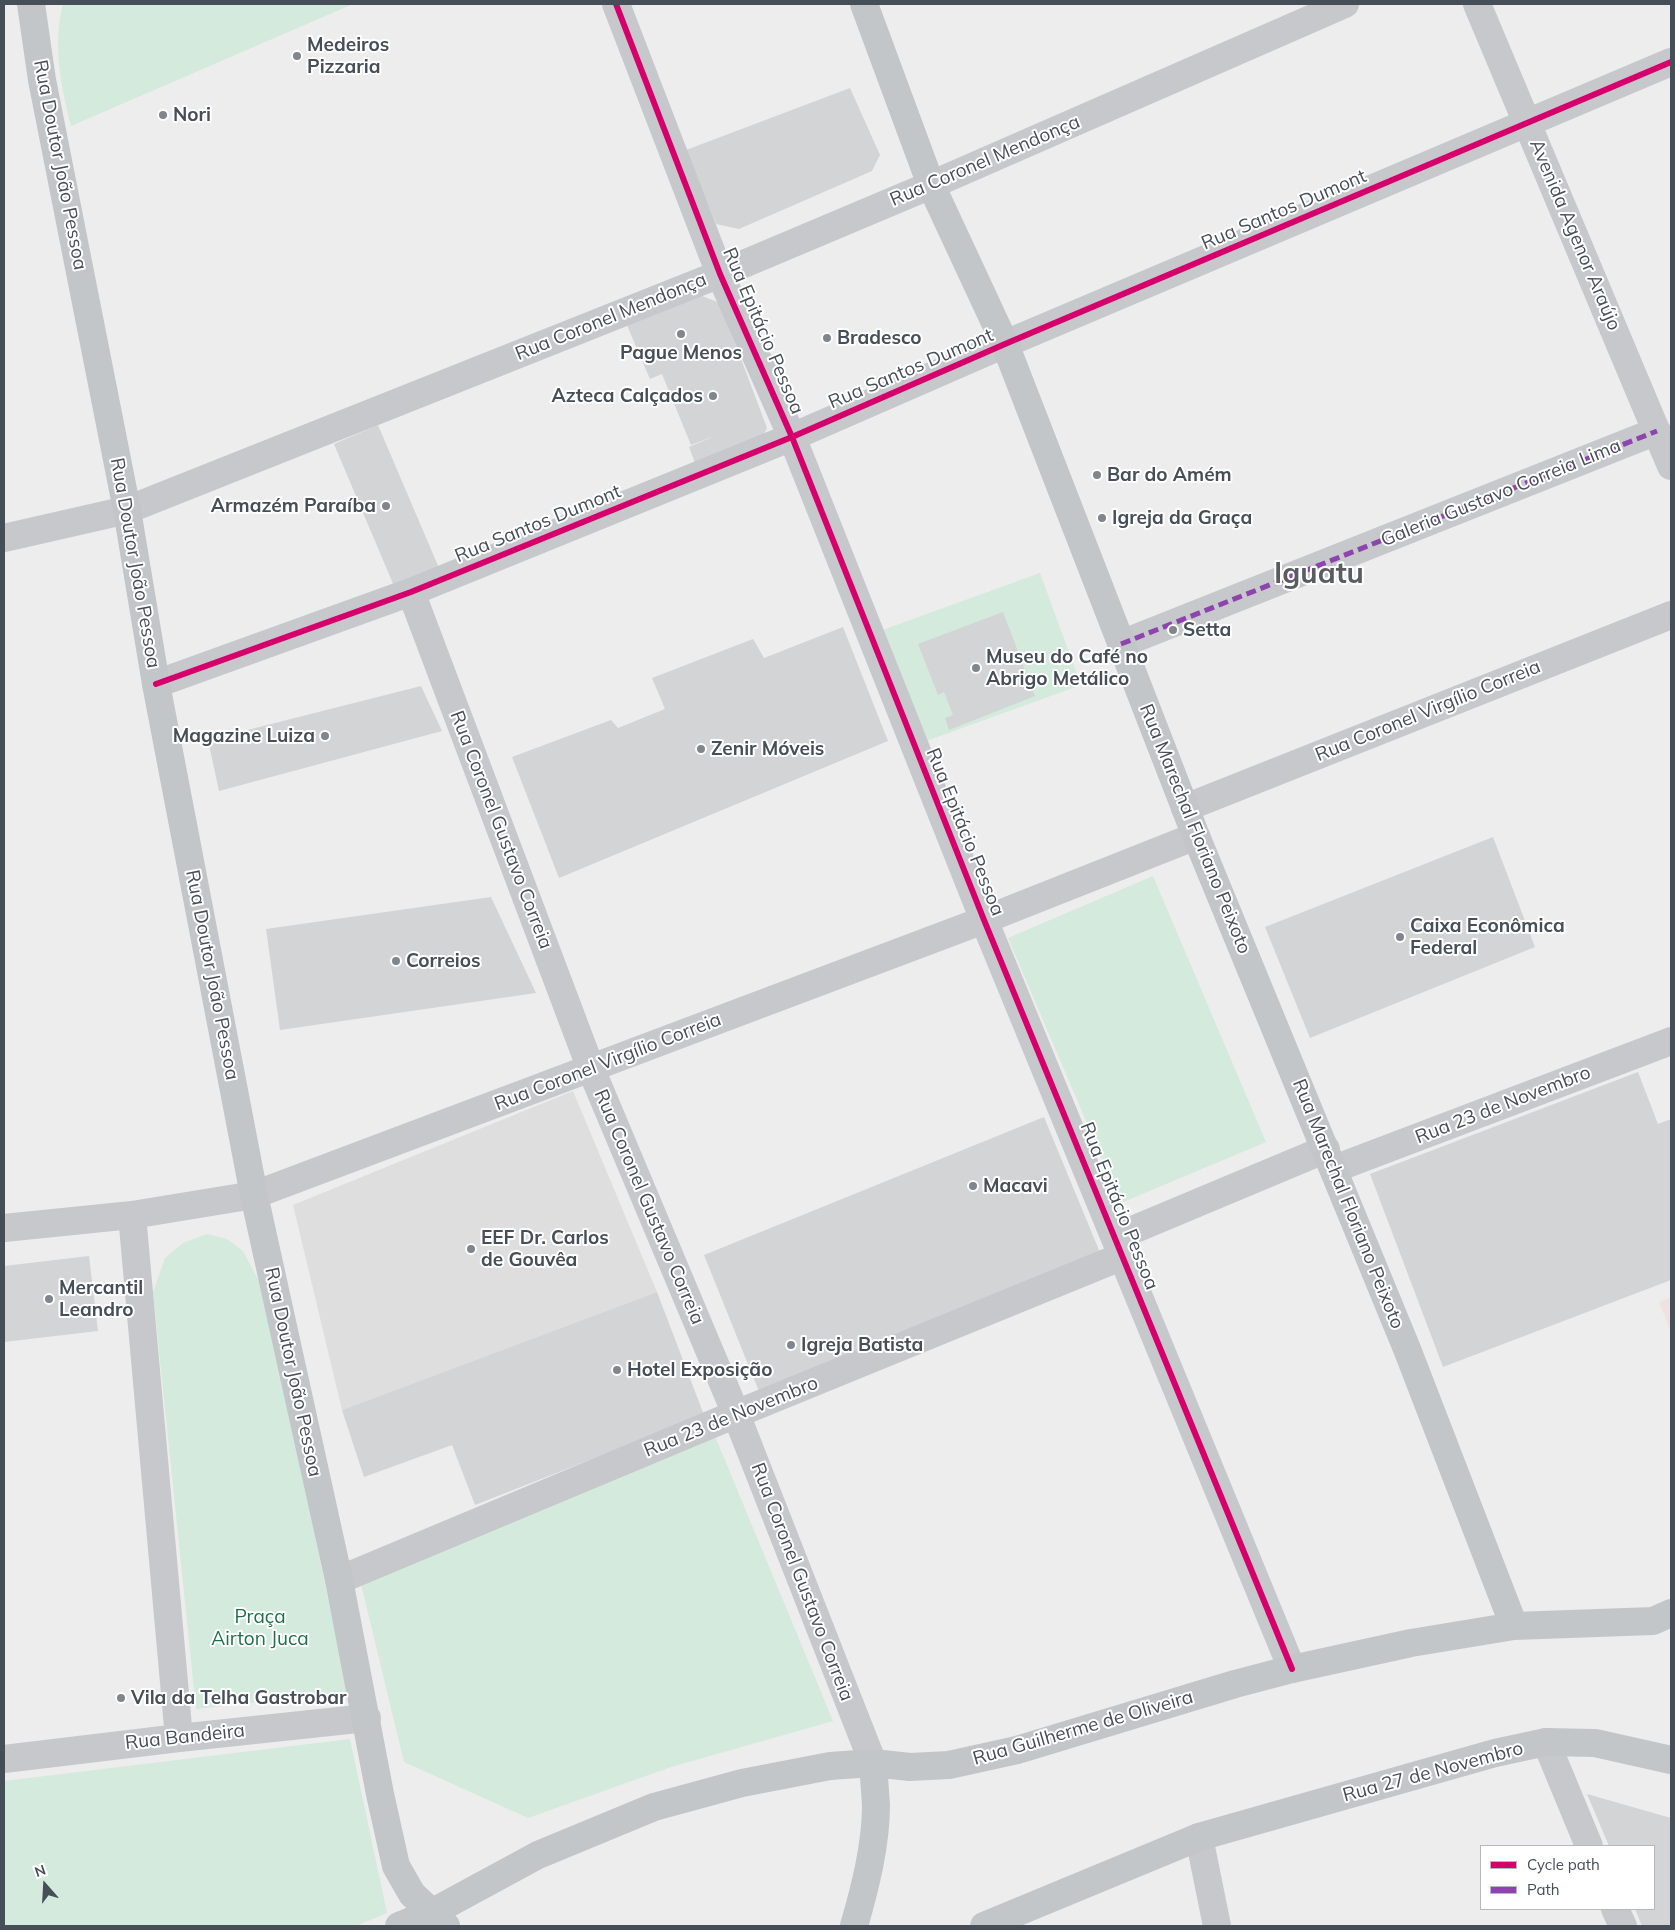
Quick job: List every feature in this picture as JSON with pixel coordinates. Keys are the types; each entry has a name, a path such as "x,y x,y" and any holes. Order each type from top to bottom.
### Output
{"main road":[{"name":"Rua Doutor João Pessoa","path":"31,4 42,80 127,510 156,684 254,1195 339,1580 367,1718 380,1794 396,1866 412,1894 438,1919"},
{"name":"Rua Marechal Floriano Peixoto","path":"864,4 930,185 1005,344 1196,836 1408,1349 1514,1626"},
{"name":"Rua Guilherme de Oliveira","path":"399,1926 438,1919 538,1855 654,1807 742,1783 830,1766 872,1763 910,1767 949,1765 1017,1750 1235,1684 1292,1669 1411,1643 1514,1626 1665,1619"},
{"name":"Rua 27 de Novembro","path":"984,1926 1199,1837 1444,1766 1546,1742 1595,1743 1671,1760"},
{"path":"854,1926 870,1856 876,1806 872,1763"}],"street":[{"name":"Rua Epitácio Pessoa","path":"616,4 720,274 792,437 984,920 1120,1246 1292,1669"},
{"name":"Rua Coronel Mendonça","path":"4,538 127,510 720,274 930,185 1345,4"},
{"name":"Avenida Agenor Araújo","path":"1477,4 1671,466"},
{"name":"Rua Santos Dumont","path":"156,684 411,592 792,437 1005,344 1671,62"},
{"name":"Galeria Gustavo Correia Lima","path":"1121,644 1657,431"},
{"name":"Rua Coronel Gustavo Correia","path":"411,592 591,1069 736,1414 872,1763"},
{"name":"Rua Coronel Virgílio Correia","path":"1185,808 1671,615"},
{"name":"Rua Coronel Virgílio Correia","path":"4,1228 132,1214 254,1195 984,920 1196,836"},
{"name":"Rua 23 de Novembro","path":"339,1580 736,1414 1120,1246 1330,1159 1671,1040"},
{"path":"132,1214 179,1738"},
{"name":"Rua Bandeira","path":"4,1759 367,1718"},
{"path":"1546,1742 1589,1845"},
{"path":"1199,1837 1217,1926"},
{"path":"1615,1910 1622,1926"}],"shaded area":[{"name":"EEF Dr. Carlos de Gouvêa","path":"573,1091 657,1292 342,1410 293,1205"},
{"path":"1671,1297 1671,1333 1659,1302"}],"green space":[{"path":"63,4 353,4 71,126 61,80 58,50 58,35"},
{"path":"1040,573 1081,685 918,744 877,632"},
{"path":"1153,876 1266,1142 1121,1203 1008,938"},
{"name":"Praça Airton Juca","path":"207,1234 227,1239 243,1251 262,1287 348,1692 196,1709 153,1292 165,1258 183,1243"},
{"path":"715,1436 833,1721 671,1767 528,1818 404,1762 361,1584"},
{"path":"350,1739 387,1913 356,1926 4,1926 4,1781"}],"building":[{"path":"850,88 880,155 872,171 739,229 716,224 686,150"},
{"path":"697,294 720,303 767,428 763,436 695,463 689,447 717,435 691,445 662,374 650,379 626,323"},
{"name":"Armazém Paraíba","path":"378,425 439,568 394,586 334,444"},
{"name":"Museu do Café no Abrigo Metálico","path":"1003,612 1035,696 949,730 945,718 953,715 944,692 938,695 918,644"},
{"name":"Zenir Móveis","path":"843,627 888,741 559,878 512,757 611,720 618,728 665,709 652,678 753,639 764,658"},
{"name":"Magazine Luiza","path":"421,686 442,731 219,791 208,740"},
{"name":"Caixa Econômica Federal","path":"1493,837 1535,947 1310,1038 1265,927"},
{"name":"Correios","path":"491,897 536,993 280,1030 266,929"},
{"path":"1638,1072 1658,1124 1671,1119 1671,1280 1443,1367 1370,1174"},
{"name":"Macavi","path":"1044,1117 1101,1255 760,1394 704,1255"},
{"name":"Mercantil Leandro","path":"89,1256 98,1331 4,1342 4,1266"},
{"name":"Hotel Exposição","path":"657,1292 704,1415 475,1505 452,1445 364,1477 342,1410"},
{"path":"1587,1794 1671,1818 1671,1926 1642,1926 1635,1910 1655,1910 1655,1845 1609,1845"}],"marked path":[{"path":"1121,644 1657,431"}],"cycle path":[{"path":"616,4 720,274 792,437 984,920 1292,1669"},
{"path":"156,684 411,592 792,437 1005,344 1671,62"}],"place":[{"name":"Medeiros Pizzaria","path":"297,56"},
{"name":"Nori","path":"163,115"},
{"name":"Pague Menos","path":"681,334"},
{"name":"Bradesco","path":"827,338"},
{"name":"Azteca Calçados","path":"713,396"},
{"name":"Bar do Amém","path":"1097,475"},
{"name":"Armazém Paraíba","path":"386,506"},
{"name":"Igreja da Graça","path":"1102,518"},
{"name":"Setta","path":"1173,630"},
{"name":"Museu do Café no Abrigo Metálico","path":"976,668"},
{"name":"Magazine Luiza","path":"325,736"},
{"name":"Zenir Móveis","path":"701,749"},
{"name":"Caixa Econômica Federal","path":"1400,937"},
{"name":"Correios","path":"396,961"},
{"name":"Macavi","path":"973,1186"},
{"name":"EEF Dr. Carlos de Gouvêa","path":"471,1249"},
{"name":"Mercantil Leandro","path":"49,1299"},
{"name":"Igreja Batista","path":"791,1345"},
{"name":"Hotel Exposição","path":"617,1370"},
{"name":"Vila da Telha Gastrobar","path":"121,1698"}],"district":[{"name":"Iguatu","path":"1319,574"}]}
